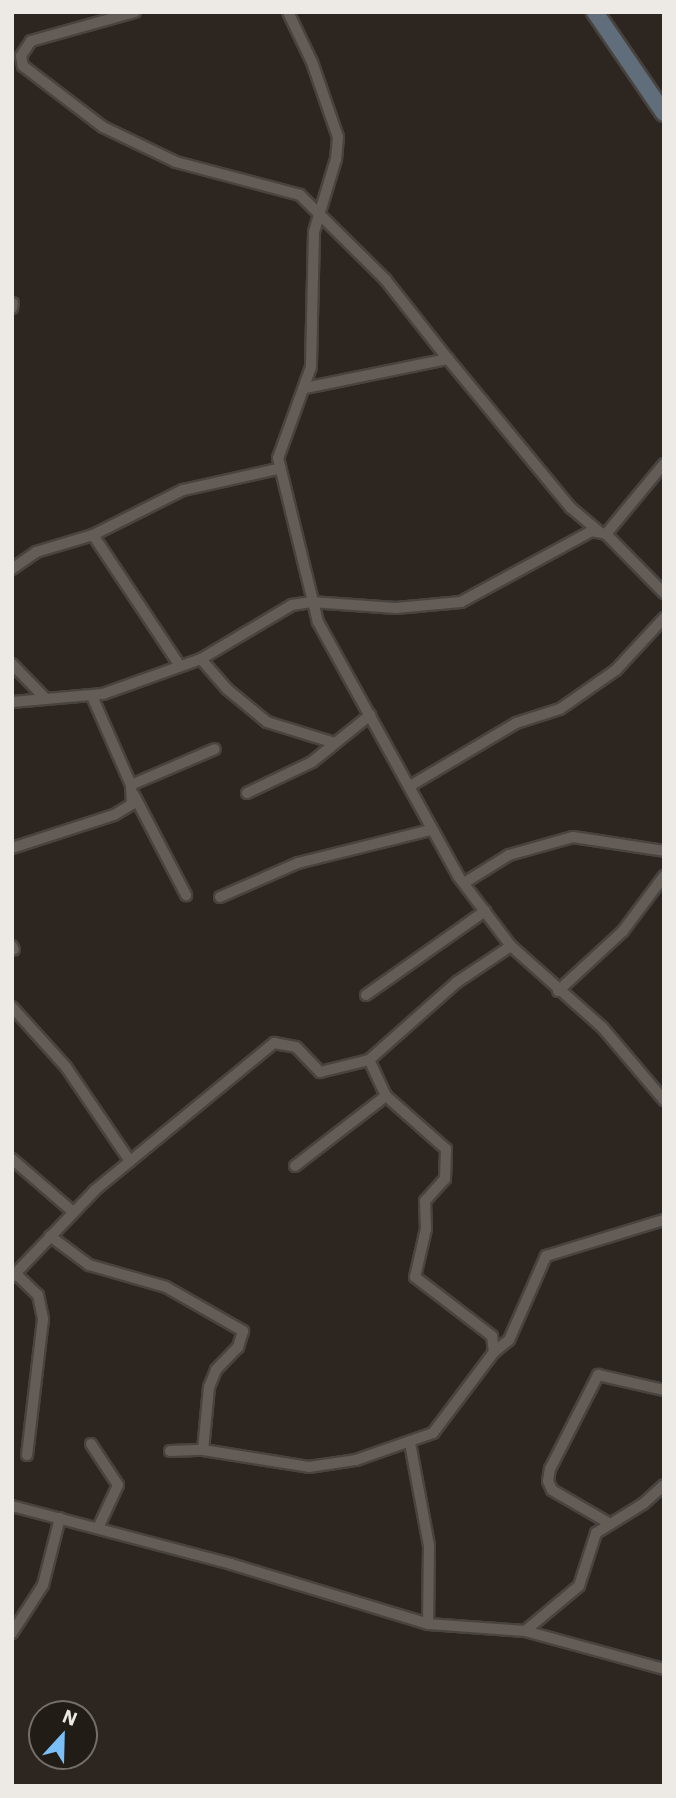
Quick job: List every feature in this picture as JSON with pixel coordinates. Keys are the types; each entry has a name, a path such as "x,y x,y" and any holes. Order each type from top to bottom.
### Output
{"street":[{"path":"135,12 31,41 21,56 23,66 108,129 189,167 300,195 389,284 571,508 663,591"},
{"path":"288,12 320,80 338,137 336,159 318,213 312,261 314,343 305,388 280,450 278,469 311,602 327,646 410,786 430,830 464,883 511,946 558,991 603,1027 664,1100"},
{"path":"595,12 664,113"},
{"path":"12,308 13,303"},
{"path":"305,388 448,359"},
{"path":"12,702 44,697 92,696 201,659 285,608 311,602 396,608 461,602 482,595 568,542 601,533 664,464"},
{"path":"12,569 50,545 93,535 183,490 278,469"},
{"path":"93,535 180,666"},
{"path":"410,786 516,723 559,709 616,670 664,618"},
{"path":"201,659 227,689 267,722 335,743"},
{"path":"12,664 44,697"},
{"path":"92,696 133,790 186,895"},
{"path":"247,793 312,762 370,715"},
{"path":"133,790 215,749"},
{"path":"12,848 124,811 132,804 133,790"},
{"path":"220,897 298,863 430,830"},
{"path":"464,883 509,855 573,837 664,850"},
{"path":"558,991 623,931 664,876"},
{"path":"366,995 485,911"},
{"path":"27,1455 43,1319 38,1295 14,1275 72,1211 274,1043 296,1047 320,1072 369,1060 457,982 511,946"},
{"path":"12,1007 66,1067 131,1161"},
{"path":"369,1060 386,1096 441,1142 448,1156 442,1185 425,1201 425,1229 415,1276 492,1336 494,1352"},
{"path":"295,1166 386,1096"},
{"path":"12,1158 72,1211"},
{"path":"170,1451 203,1450 326,1467 410,1443 433,1433 447,1419 494,1352 509,1340 546,1256 664,1220"},
{"path":"50,1236 89,1265 166,1287 243,1331 238,1347 216,1370 209,1387 203,1450"},
{"path":"607,1522 552,1490 548,1481 550,1469 598,1375 664,1390"},
{"path":"410,1443 429,1546 428,1624"},
{"path":"91,1444 118,1485 98,1528"},
{"path":"525,1631 572,1595 591,1542 607,1522 643,1504 664,1485"},
{"path":"12,1506 98,1528 428,1624 525,1631 664,1669"},
{"path":"12,1633 43,1586 60,1518"}]}
